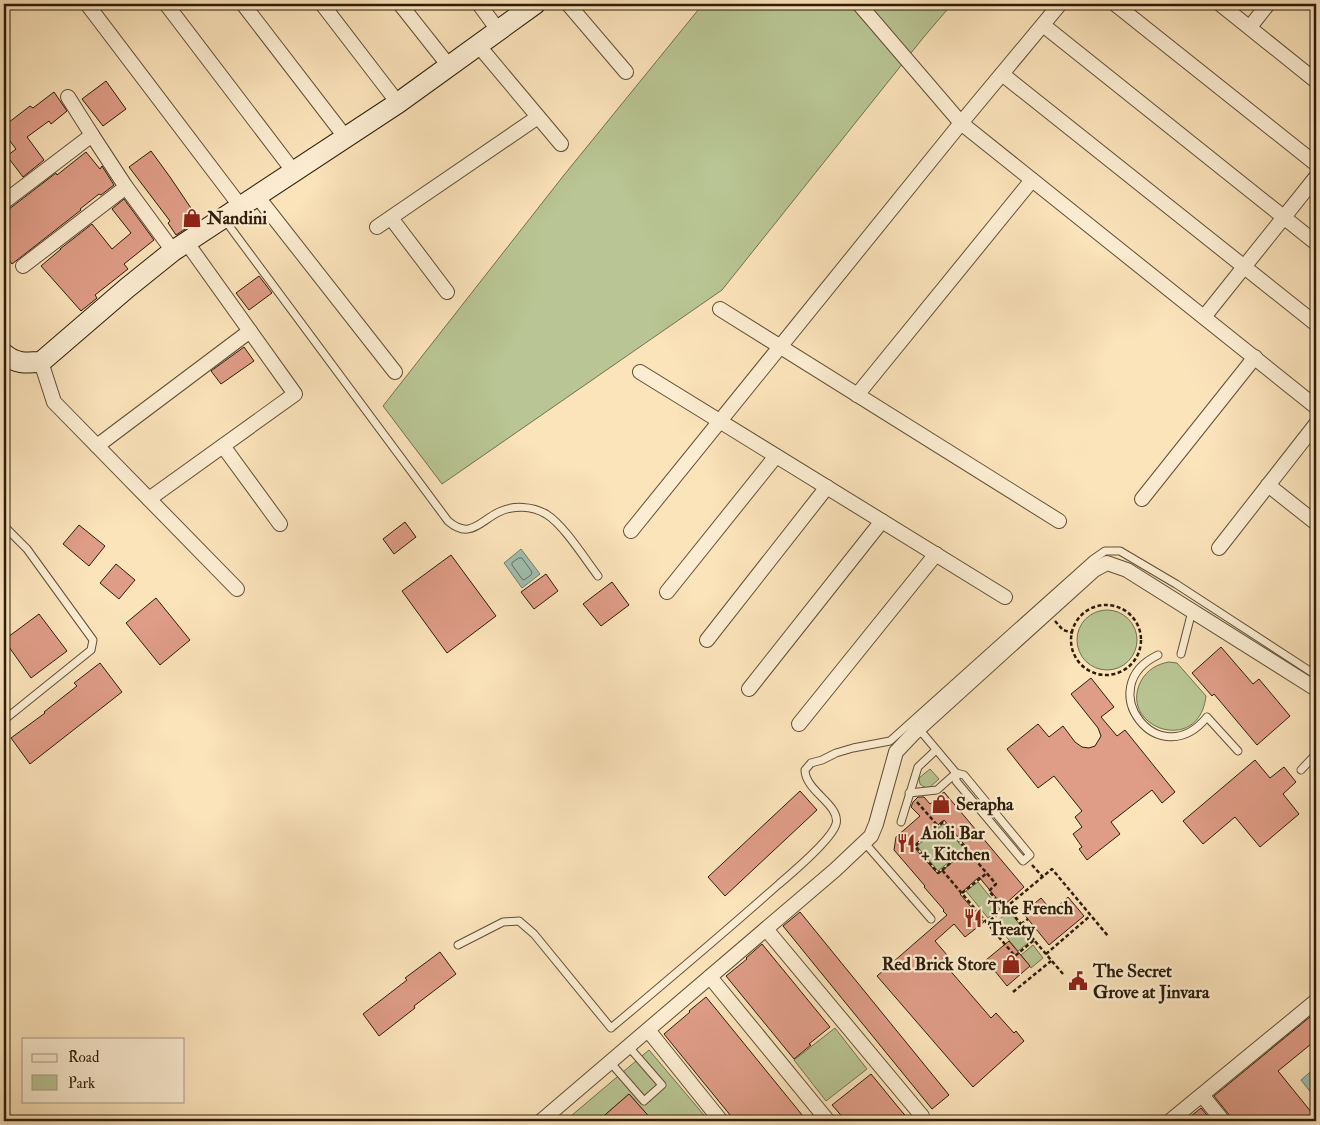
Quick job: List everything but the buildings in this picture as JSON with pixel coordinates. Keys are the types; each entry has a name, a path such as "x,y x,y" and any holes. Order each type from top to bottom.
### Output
{"street":[{"path":"87,4 249,202 395,372"},
{"path":"166,4 294,172"},
{"path":"244,4 346,138"},
{"path":"322,4 398,103"},
{"path":"400,4 449,66"},
{"path":"479,4 498,30"},
{"path":"4,354 22,363 41,362 127,288 180,247 398,103 535,4"},
{"path":"568,4 626,72"},
{"path":"859,4 961,123 1316,407"},
{"path":"631,531 961,123 1060,4"},
{"path":"1115,4 1316,164"},
{"path":"1220,4 1316,81"},
{"path":"1250,27 1268,4"},
{"path":"1043,25 1316,243"},
{"path":"478,45 561,144"},
{"path":"1002,74 1316,324"},
{"path":"68,97 126,187 180,247 250,331 295,394 149,499"},
{"path":"377,227 538,117"},
{"path":"4,202 92,134"},
{"path":"1204,317 1316,177"},
{"path":"857,395 1032,180"},
{"path":"23,266 126,187"},
{"path":"391,218 447,292"},
{"path":"720,309 1059,521"},
{"path":"97,446 250,331"},
{"path":"1142,499 1254,357"},
{"path":"41,362 54,402 237,589"},
{"path":"640,372 1004,597"},
{"path":"1219,548 1316,424"},
{"path":"223,446 280,524"},
{"path":"667,592 776,456"},
{"path":"1268,485 1316,523"},
{"path":"707,640 826,487"},
{"path":"749,689 882,521"},
{"path":"799,724 936,554"},
{"path":"541,1121 835,870 864,842 870,836 876,824 896,752 1094,570 1107,563 1128,570 1316,689"},
{"path":"766,929 922,1116"},
{"path":"710,977 828,1121"},
{"path":"1170,1121 1316,1001"},
{"path":"648,1030 721,1121"},
{"path":"1202,1095 1223,1121"}],"lane":[{"path":"224,218 448,521 459,528 470,528 480,525 500,511 509,508 536,510 544,513 558,524 598,576"},
{"path":"4,526 27,549 93,640 91,650 4,720"},
{"path":"458,945 503,922 519,921 534,934 612,1028 714,942 802,863 833,832 837,822 831,807 808,783 805,776 805,770 811,763 853,748 890,741 1092,560 1105,551 1120,551 1176,584 1316,675"},
{"path":"1181,654 1192,611"},
{"path":"1158,655 1143,664 1133,679 1130,697 1135,714 1140,722 1146,728 1162,735 1179,736 1195,729 1207,717 1238,752"},
{"path":"919,729 956,774 964,775 1030,855 1026,858"},
{"path":"900,822 918,767 936,750"},
{"path":"1301,770 1316,754"},
{"path":"910,793 937,790 956,774"},
{"path":"864,842 931,919"},
{"path":"610,1062 644,1101 662,1085 628,1046"}],"path":[{"path":"1114,606 1128,613 1134,619 1141,634 1140,650 1136,658 1124,670 1108,675 1099,674 1091,672 1078,660 1072,644 1073,634 1083,614 1097,607 1114,606"},
{"path":"1047,612 1062,630 1073,634"},
{"path":"910,793 938,827"},
{"path":"959,856 938,873 915,846 943,822 996,884 989,891 1021,924 1063,974"},
{"path":"1026,858 1043,877"},
{"path":"987,923 1052,869 1108,936"},
{"path":"942,870 1015,956 1034,940"},
{"path":"962,893 987,873"},
{"path":"1046,954 1091,916"},
{"path":"1021,924 1028,919"},
{"path":"1013,992 1051,961"}],"green space":[{"path":"703,4 952,4 722,290 442,484 383,406 564,175"},
{"path":"1101,610 1113,610 1129,618 1135,628 1137,640 1135,652 1129,662 1113,670 1101,670 1085,662 1077,646 1077,634 1085,618"},
{"path":"1169,662 1177,663 1206,696 1200,715 1190,726 1176,730 1162,729 1149,722 1140,711 1137,697 1141,681 1146,674 1156,666"},
{"path":"930,769 939,779 929,788 920,784 919,778"},
{"path":"943,824 964,849 938,871 917,846"},
{"path":"978,882 1000,909 988,918 966,891"},
{"path":"1009,911 1032,940 1018,951 995,923"},
{"path":"1033,945 1043,958 1031,968 1021,955"},
{"path":"835,1028 867,1069 826,1101 794,1060"},
{"path":"649,1050 709,1121 653,1121 629,1094 598,1121 565,1121"}],"water":[{"path":"521,549 540,574 522,588 504,563"},
{"path":"1316,1067 1316,1099 1301,1080"}],"place":[{"name":"Nandini","path":"192,218"},
{"name":"Serapha","path":"941,804"},
{"name":"Aioli Bar + Kitchen","path":"906,843"},
{"name":"The French Treaty","path":"973,918"},
{"name":"Red Brick Store","path":"1011,964"},
{"name":"The Secret Grove at Jinvara","path":"1078,981"}]}
